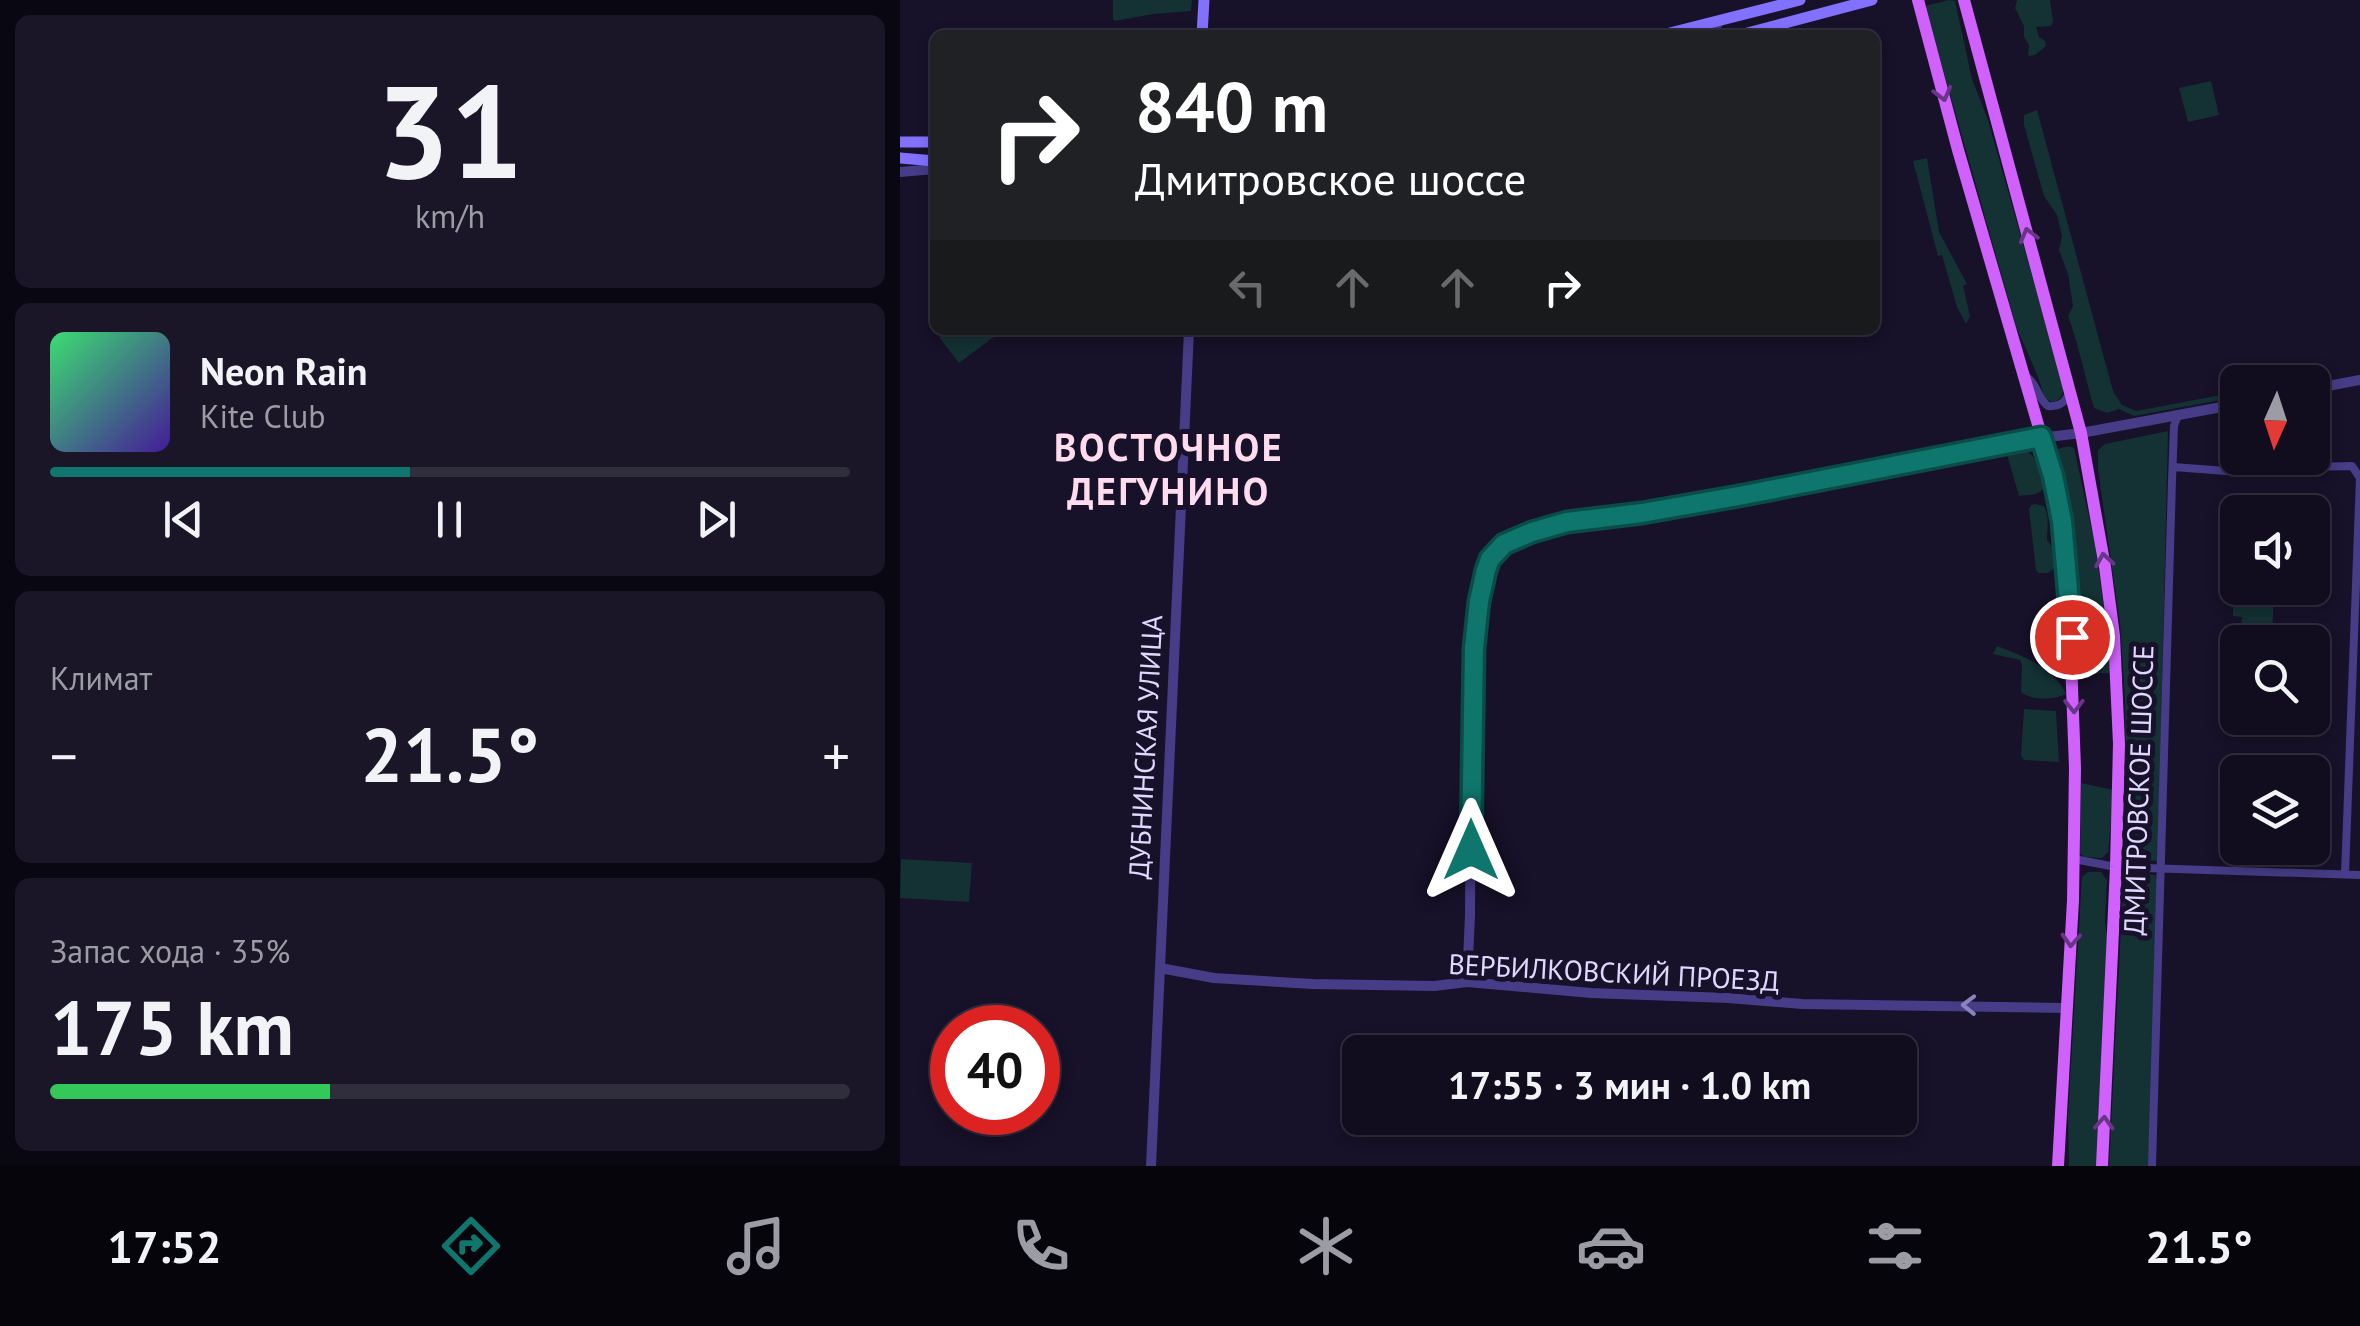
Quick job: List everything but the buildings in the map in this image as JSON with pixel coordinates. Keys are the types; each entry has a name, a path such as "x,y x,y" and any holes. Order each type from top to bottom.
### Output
{"main road":[{"path":"1202,30 1204,0"},
{"path":"1698,30 1800,0"},
{"path":"1759,30 1872,0"},
{"path":"1918,0 2058,496 2068,579 2074,860 2058,1166"},
{"name":"ДМИТРОВСКОЕ ШОССЕ","path":"1964,0 2081,434 2114,636 2120,744 2102,1166"},
{"path":"900,140 930,142"},
{"path":"900,158 930,164"}],"street":[{"path":"1717,30 1722,20"},
{"path":"900,172 930,166"},
{"name":"ДУБНИНСКАЯ УЛИЦА","path":"1151,1166 1189,335"},
{"path":"2024,374 2048,406 2066,401 2069,387"},
{"path":"2330,386 2360,380"},
{"path":"1468,982 1474,648 1482,585 1497,550 1512,539 1567,522 1642,513 2220,407"},
{"name":"ДМИТРОВСКОЕ ШОССЕ","path":"2152,1166 2174,426 2178,415"},
{"path":"2173,467 2240,472 2258,468 2352,466 2360,478 2345,874"},
{"path":"2074,860 2116,867 2360,875"},
{"name":"ВЕРБИЛКОВСКИЙ ПРОЕЗД","path":"1160,968 1214,978 1294,983 1434,986 1468,982 1802,1004 2067,1008"}],"green space":[{"path":"1113,0 1192,0 1191,11 1115,21"},
{"path":"2017,0 2050,0 2053,21 2051,26 2036,27 2046,46 2035,55 2028,56 2024,26 2015,8"},
{"path":"1955,1 1972,79 1988,120 2064,389 2054,402 2044,396 2016,326 1925,6"},
{"path":"2211,81 2219,115 2188,122 2179,88"},
{"path":"2037,110 2113,391 2122,405 2136,411 2220,395 2220,400 2134,416 2119,409 2107,413 2094,408 2068,316 2073,306 2059,250 2062,236 2057,215 2044,196 2024,115"},
{"path":"1927,158 1939,232 1967,284 1963,286 1970,316 1966,324 1942,255 1938,256 1913,161"},
{"path":"942,335 996,335 959,363 939,337"},
{"path":"2168,431 2158,861 2129,859 2123,852 2127,852 2129,807 2125,698 2120,624 2098,450 2105,444"},
{"path":"2074,448 2095,544 2113,673 2079,674 2069,521 2054,450"},
{"path":"2020,449 2031,455 2043,475 2043,489 2035,494 2019,496 2006,451"},
{"path":"2035,504 2046,510 2047,540 2058,559 2058,567 2047,573 2036,570 2029,509"},
{"path":"2233,605 2273,605 2273,625 2241,625 2242,617 2233,616"},
{"path":"1997,646 2046,670 2066,694 2043,699 2021,692 2020,660 1993,654"},
{"path":"2024,709 2056,711 2059,762 2024,760 2021,756"},
{"path":"2081,783 2114,790 2108,852 2102,858 2080,854"},
{"path":"901,859 972,863 969,902 900,898"},
{"path":"2088,872 2101,872 2107,880 2097,1166 2069,1166 2068,1115 2082,877"},
{"path":"2155,875 2157,879 2149,1166 2109,1166 2123,887 2127,877"}],"district":[{"name":"ВОСТОЧНОЕ ДЕГУНИНО","path":"1169,468"}],"route":[{"path":"1471,850 1471,726 1479,601 1490,559 1512,539 1567,522 1744,495 2041,437 2062,521 2072,637"}]}
